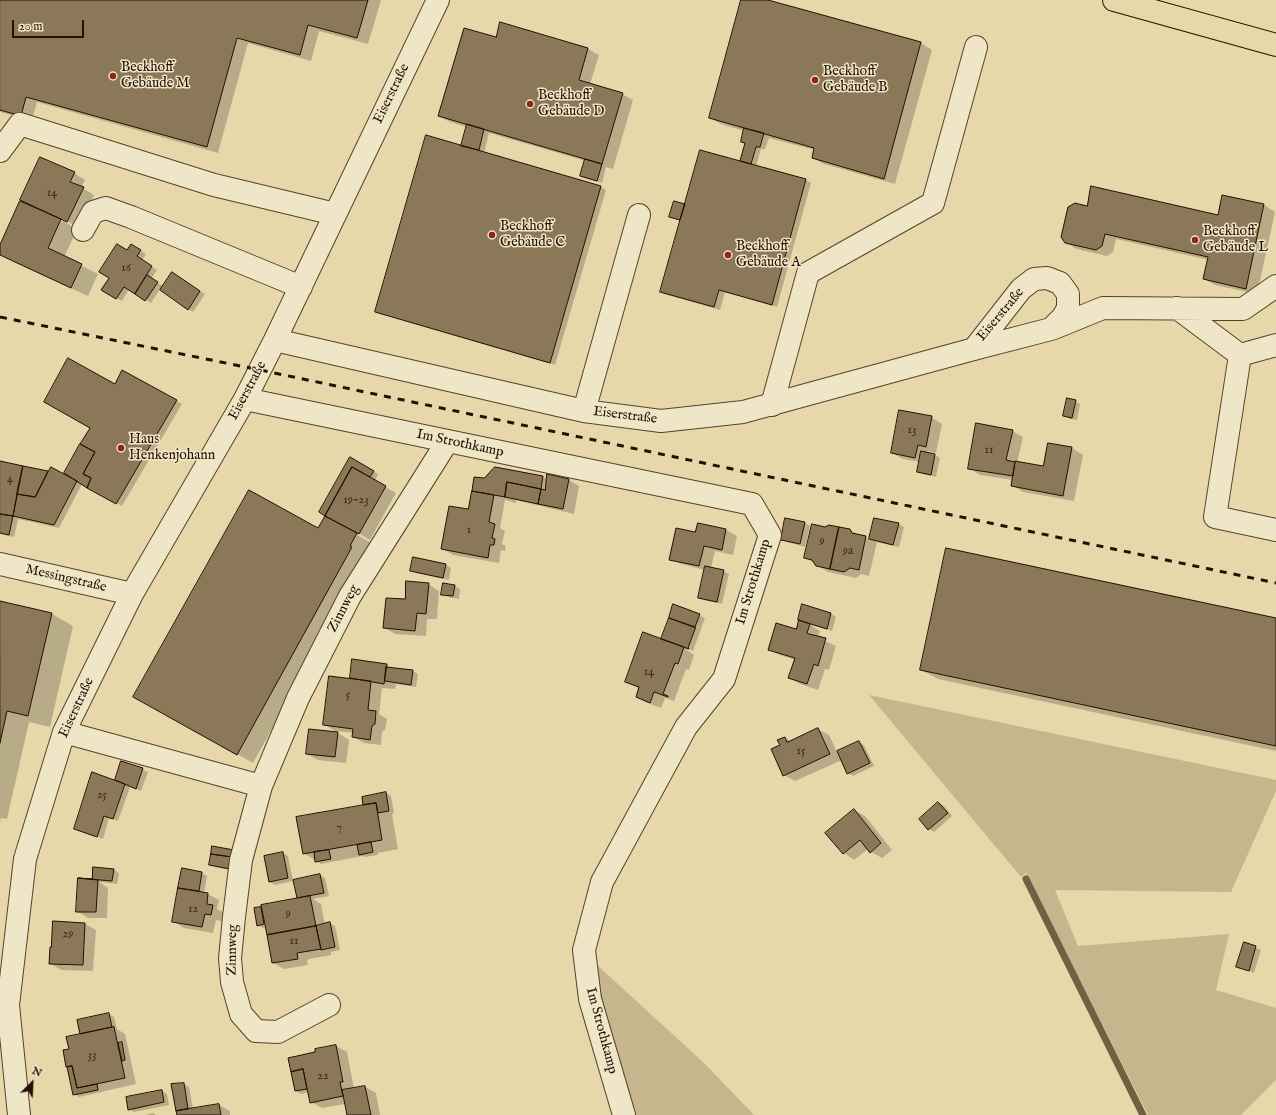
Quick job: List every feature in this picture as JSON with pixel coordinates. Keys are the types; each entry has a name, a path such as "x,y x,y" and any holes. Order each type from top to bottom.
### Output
{"main road":[{"path":"1114,0 1276,45"}],"street":[{"name":"Eiserstraße","path":"20,1115 8,1005 23,874 25,859 64,732 132,594 245,399 301,287 438,0"},
{"path":"772,405 808,273 933,203 976,47"},
{"path":"0,151 20,124 214,185 335,214"},
{"path":"83,230 93,212 106,208 301,287"},
{"path":"584,411 639,215"},
{"name":"Eiserstraße","path":"275,340 584,411 661,421 743,412 1051,329 1063,317 1068,308 1068,294 1060,283 1047,278 1034,279 1021,289 974,349"},
{"path":"1051,329 1103,308 1243,308 1276,286"},
{"path":"1178,308 1240,355"},
{"path":"1240,355 1276,345"},
{"path":"1240,355 1215,518 1276,530"},
{"name":"Im Strothkamp","path":"245,399 752,504 770,535 724,679 686,727 602,882 586,942 584,950 590,999 624,1115"},
{"name":"Zinnweg","path":"329,1005 278,1032 256,1031 241,1014 232,982 230,958 241,860 262,786 298,698 350,596 447,442"},
{"name":"Messingstraße","path":"0,564 132,594"},
{"path":"64,732 262,786"}],"shaded area":[{"path":"869,695 1276,780 1276,791 1231,892 1055,890 1078,946 1229,934 1216,990 1276,1008 1276,1080 1241,1115 1148,1115 1026,873 1021,877"},
{"path":"596,964 705,1064 754,1115 632,1115 599,1002"}],"building":[{"name":"Beckhoff Gebäude M","path":"0,0 368,0 357,38 308,25 300,55 237,38 207,147 26,97 21,116 0,110"},
{"name":"Beckhoff Gebäude B","path":"741,0 768,0 921,42 884,179 812,158 814,148 709,118"},
{"name":"Beckhoff Gebäude D","path":"500,22 588,48 579,80 623,93 602,164 438,116 464,28 496,37"},
{"path":"467,124 484,129 479,150 461,146"},
{"path":"744,128 764,133 760,147 756,147 751,164 740,161 745,143 741,142"},
{"name":"Beckhoff Gebäude C","path":"426,135 601,186 550,363 375,312"},
{"name":"Beckhoff Gebäude A","path":"700,150 806,179 772,305 719,290 714,307 660,292"},
{"path":"40,157 75,172 70,182 84,187 67,222 20,200"},
{"path":"585,159 602,164 597,181 580,176"},
{"name":"Beckhoff Gebäude L","path":"1091,186 1218,215 1222,195 1264,204 1246,289 1203,279 1208,257 1105,234 1102,246 1096,250 1065,243 1061,237 1068,207 1075,203 1087,206"},
{"path":"20,201 61,219 48,248 82,264 71,288 0,255 0,245"},
{"path":"674,201 685,204 680,220 669,217"},
{"path":"117,244 127,250 131,244 141,250 137,256 152,266 135,294 124,287 116,299 101,290 109,278 99,272"},
{"path":"172,272 200,291 188,310 160,290"},
{"path":"147,275 158,282 145,301 135,294"},
{"path":"68,358 115,384 122,370 177,400 116,504 87,488 91,478 83,474 95,452 80,444 90,428 44,402"},
{"path":"1067,398 1076,400 1072,418 1063,416"},
{"path":"899,410 932,416 926,447 918,445 915,458 891,453"},
{"path":"976,423 1013,430 1006,460 1015,462 1013,476 968,469"},
{"path":"1048,443 1072,447 1063,496 1011,486 1015,461 1043,466"},
{"path":"80,444 95,452 83,474 91,478 87,488 64,473"},
{"path":"921,451 935,454 931,475 917,472"},
{"path":"350,457 374,471 370,477 352,467 325,516 319,512"},
{"path":"0,461 23,466 13,516 0,514"},
{"path":"23,466 48,471 35,497 17,494"},
{"path":"51,467 77,481 54,525 13,516 17,494 35,497"},
{"path":"352,467 386,486 359,534 325,516"},
{"path":"495,467 543,476 541,489 507,482 505,497 472,491 474,477 484,478"},
{"path":"547,474 569,479 563,509 538,504 541,489 545,490"},
{"path":"507,482 541,489 538,504 505,497"},
{"path":"249,490 318,528 325,516 357,533 350,546 352,547 237,755 133,697"},
{"path":"472,491 494,495 489,522 495,524 492,538 495,539 494,545 490,545 488,558 441,549 449,506 468,509"},
{"path":"0,514 13,516 9,535 0,533"},
{"path":"785,518 805,522 800,544 781,540"},
{"path":"874,518 899,523 893,545 869,539"},
{"path":"698,523 726,529 722,550 704,546 699,566 669,560 676,528 695,532"},
{"path":"812,524 825,527 829,525 839,527 830,569 816,566 812,560 804,558"},
{"path":"839,527 850,529 852,533 866,536 859,570 850,568 844,572 830,569"},
{"path":"946,548 1276,618 1276,746 920,670"},
{"path":"413,557 446,564 443,578 410,571"},
{"path":"705,566 724,570 717,602 698,598"},
{"path":"406,581 429,583 426,614 417,613 415,631 383,628 386,598 405,599"},
{"path":"443,583 455,585 453,596 441,595"},
{"path":"0,601 52,613 28,716 7,711 0,743"},
{"path":"673,604 700,614 695,627 669,618"},
{"path":"802,604 831,613 827,629 798,620"},
{"path":"669,618 696,628 688,648 689,649 661,639"},
{"path":"799,620 810,624 807,633 826,638 818,666 814,664 807,684 788,678 795,658 768,650 776,623 796,629"},
{"path":"643,632 684,647 678,664 675,663 663,694 668,697 654,692 650,703 636,697 639,687 625,682"},
{"path":"352,659 387,664 384,684 350,678"},
{"path":"386,667 413,670 411,685 385,681"},
{"path":"329,676 371,681 368,710 376,711 375,724 372,726 370,740 352,737 353,729 323,725"},
{"path":"818,728 830,754 783,776 771,749 780,745 777,740 785,737 787,742"},
{"path":"309,729 338,732 335,757 306,754"},
{"path":"859,741 870,763 847,774 837,751"},
{"path":"121,761 143,768 136,789 115,780"},
{"path":"92,772 125,784 113,819 104,816 97,837 74,829"},
{"path":"386,792 389,811 378,813 376,803 363,805 362,797"},
{"path":"938,802 948,813 928,830 919,819"},
{"path":"376,803 382,840 303,854 296,817"},
{"path":"854,809 881,843 870,853 860,840 843,854 825,833"},
{"path":"371,842 373,852 359,855 357,845"},
{"path":"212,846 234,850 232,857 211,854"},
{"path":"329,850 331,859 315,862 314,852"},
{"path":"283,852 288,878 269,882 264,856"},
{"path":"211,854 232,857 230,869 209,865"},
{"path":"93,867 114,869 112,881 78,878 92,879"},
{"path":"182,868 202,872 199,891 178,888"},
{"path":"320,874 324,893 297,898 293,880"},
{"path":"78,878 98,880 96,912 76,912"},
{"path":"178,888 208,893 207,904 213,905 211,915 205,914 202,927 172,922"},
{"path":"310,896 316,926 267,935 261,905"},
{"path":"261,907 264,924 257,926 254,908"},
{"path":"53,921 85,923 83,965 49,964"},
{"path":"330,922 335,947 321,950 316,926"},
{"path":"316,926 321,949 297,953 298,959 272,963 267,935"},
{"path":"1244,942 1256,946 1249,971 1236,967"},
{"path":"109,1013 112,1027 80,1034 77,1020"},
{"path":"114,1027 125,1078 77,1088 72,1066 66,1067 63,1050 69,1049 66,1037"},
{"path":"122,1042 125,1060 122,1061 118,1043"},
{"path":"336,1045 343,1082 340,1082 343,1096 310,1103 303,1069 291,1072 288,1058 315,1052 315,1049"},
{"path":"72,1066 77,1088 97,1084 98,1090 73,1095 67,1067"},
{"path":"303,1069 307,1089 295,1091 291,1072"},
{"path":"184,1083 188,1109 176,1111 171,1084"},
{"path":"365,1086 371,1115 347,1115 342,1090"},
{"path":"162,1090 164,1102 128,1110 126,1097"},
{"path":"219,1104 221,1115 177,1115 176,1111"}],"waterway":[{"path":"1026,879 1143,1115"}],"railway":[{"path":"0,317 1276,583"}],"place":[{"name":"Beckhoff Gebäude M","path":"113,76"},
{"name":"Beckhoff Gebäude B","path":"815,80"},
{"name":"Beckhoff Gebäude D","path":"530,104"},
{"name":"Beckhoff Gebäude C","path":"492,235"},
{"name":"Beckhoff Gebäude L","path":"1195,240"},
{"name":"Beckhoff Gebäude A","path":"728,255"},
{"name":"Haus Henkenjohann","path":"121,448"}]}
